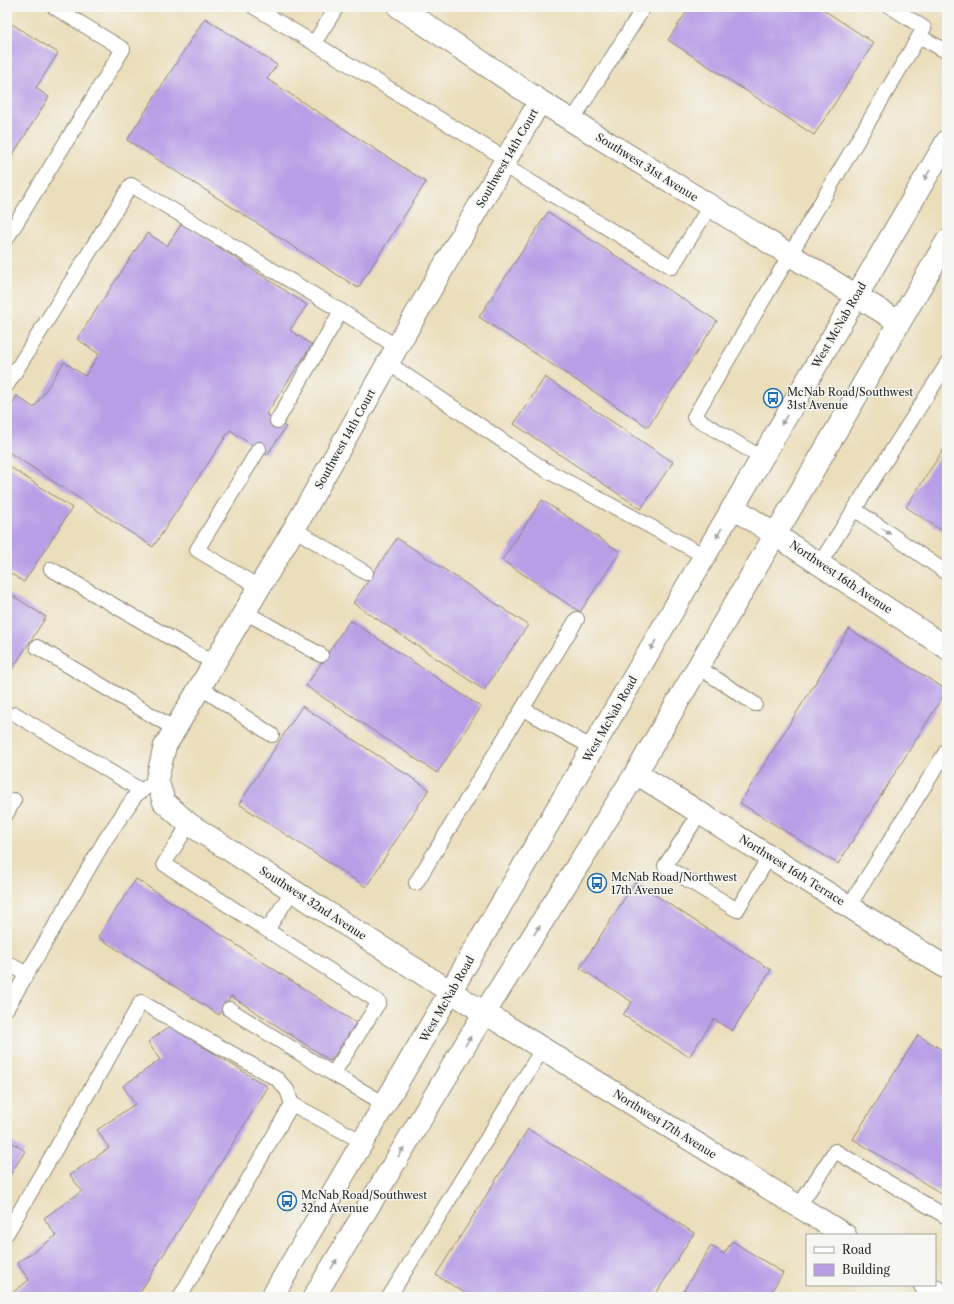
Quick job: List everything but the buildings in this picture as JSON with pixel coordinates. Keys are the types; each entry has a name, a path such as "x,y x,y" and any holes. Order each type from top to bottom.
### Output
{"street":[{"name":"Southwest 31st Avenue","path":"399,7 540,101 856,297 900,322"},
{"name":"Southwest 14th Court","path":"150,785 165,746 294,529 392,355 540,101"},
{"name":"West McNab Road","path":"272,1297 947,141"},
{"path":"320,1295 485,1012 636,773 947,241"},
{"name":"Northwest 16th Avenue","path":"733,507 947,648"},
{"name":"Northwest 16th Terrace","path":"636,773 947,968"},
{"name":"Southwest 32nd Avenue","path":"150,785 164,802 189,824 451,992 485,1012"},
{"name":"Northwest 17th Avenue","path":"485,1012 843,1234"},
{"path":"927,1286 945,1297"}],"lane":[{"path":"7,238 123,49 54,7"},
{"path":"254,7 672,267 710,206"},
{"path":"314,43 337,7"},
{"path":"572,121 644,7"},
{"path":"762,458 694,417 924,28 891,7"},
{"path":"919,36 947,52"},
{"path":"7,385 131,185 340,311 392,355 544,468 705,556"},
{"path":"277,421 340,311"},
{"path":"820,563 947,364"},
{"path":"259,449 197,550 260,587"},
{"path":"854,509 947,573"},
{"path":"294,529 366,574"},
{"path":"51,569 214,663"},
{"path":"245,612 321,654"},
{"path":"416,883 577,619"},
{"path":"37,646 175,729"},
{"path":"698,667 755,704"},
{"path":"200,687 272,735"},
{"path":"522,709 593,748"},
{"path":"7,1008 105,840 135,796 150,785 15,714"},
{"path":"849,906 947,750"},
{"path":"7,813 14,800"},
{"path":"700,813 665,866 737,910 770,857"},
{"path":"189,824 164,864 379,1002 333,1074"},
{"path":"267,930 293,890"},
{"path":"7,963 27,974"},
{"path":"7,1233 141,1002 277,1079 287,1090 292,1104 363,1142"},
{"path":"229,1009 333,1074 385,1104"},
{"path":"389,1297 543,1048"},
{"path":"180,1297 292,1104"},
{"path":"799,1206 835,1151 947,1216"}],"place":[{"name":"McNab Road/Southwest 31st Avenue","path":"773,398"},
{"name":"McNab Road/Northwest 17th Avenue","path":"597,883"},
{"name":"McNab Road/Southwest 32nd Avenue","path":"287,1201"}]}
